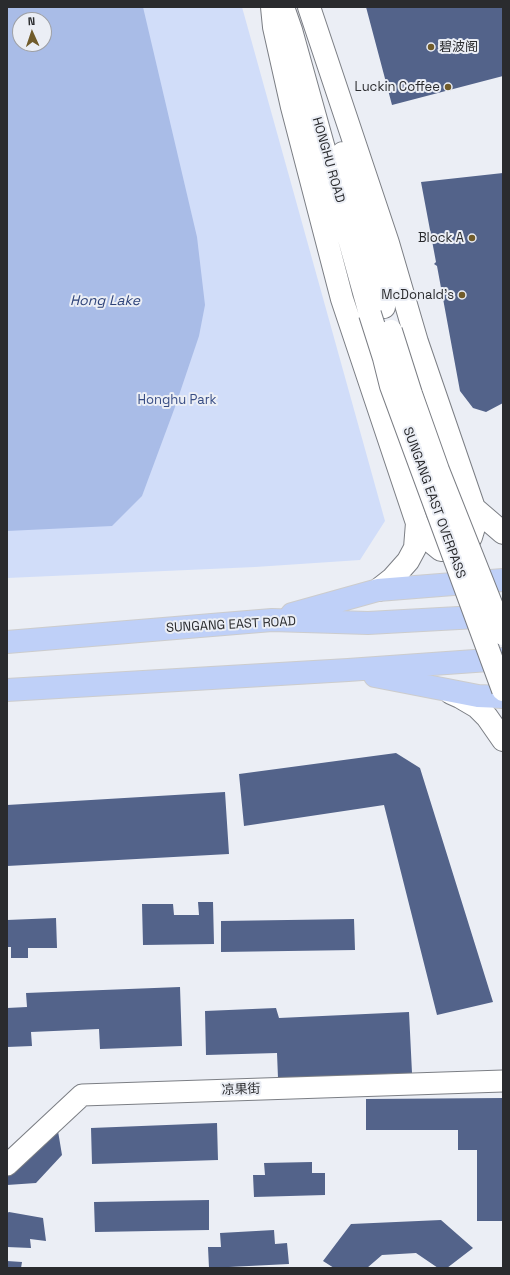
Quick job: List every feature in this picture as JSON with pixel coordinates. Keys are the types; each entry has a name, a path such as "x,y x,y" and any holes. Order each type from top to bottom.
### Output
{"main road":[{"path":"272,620 378,590 503,580"},
{"name":"SUNGANG EAST ROAD","path":"7,642 272,620 368,623 503,616"},
{"path":"7,690 348,670 503,659"},
{"path":"348,670 478,696 503,697"}],"street":[{"path":"272,7 274,27 292,107 342,299 417,523 426,538 441,550 454,550 465,546 472,537 476,524 474,508 417,342 388,243 309,7"},
{"name":"HONGHU ROAD","path":"283,7 378,312"},
{"name":"HONGHU ROAD","path":"309,7 378,312"},
{"name":"SUNGANG EAST OVERPASS","path":"378,312 411,394 438,470 503,634"},
{"name":"SUNGANG EAST OVERPASS","path":"378,312 384,358 391,386 503,690"},
{"path":"474,508 503,533"},
{"path":"378,590 392,579 408,561 415,548 417,523"},
{"path":"440,689 460,697 477,707 487,717 503,740"},
{"name":"凉果街","path":"7,1165 82,1095 503,1081"}],"green space":[{"name":"Honghu Park","path":"7,7 242,7 385,521 360,560 255,567 7,578"}],"water":[{"name":"Hong Lake","path":"7,7 143,7 197,237 205,305 199,336 175,407 142,496 112,526 7,531"}],"building":[{"name":"碧波阁","path":"366,7 503,7 503,76 392,105"},
{"path":"503,173 503,403 486,412 473,408 460,391 437,266 434,264 436,262 421,182"},
{"path":"396,753 420,768 493,1002 437,1015 384,805 244,826 239,774"},
{"path":"225,792 229,854 7,866 7,805"},
{"path":"198,902 213,902 214,944 143,945 142,904 173,904 174,915 199,915"},
{"path":"56,918 57,948 28,948 28,958 11,958 11,947 7,947 7,920"},
{"path":"354,919 355,950 221,952 221,921"},
{"path":"180,987 182,1046 100,1049 99,1029 31,1032 32,1046 7,1047 7,1008 27,1007 26,993"},
{"path":"276,1008 279,1018 409,1012 412,1073 278,1078 277,1053 206,1055 205,1011"},
{"path":"503,1098 503,1221 477,1221 477,1150 458,1150 458,1130 366,1130 366,1099"},
{"path":"217,1123 218,1160 92,1164 91,1128"},
{"path":"58,1131 62,1155 36,1183 7,1185 7,1169"},
{"path":"312,1162 312,1173 325,1173 325,1195 254,1197 253,1175 265,1175 264,1163"},
{"path":"209,1200 209,1230 95,1232 94,1202"},
{"path":"9,1212 43,1218 46,1241 30,1239 31,1248 7,1247 7,1213"},
{"path":"441,1220 473,1248 447,1268 438,1268 416,1253 382,1255 367,1268 334,1268 323,1261 351,1224"},
{"path":"274,1230 275,1244 287,1243 289,1264 209,1268 208,1247 221,1247 220,1233"},
{"path":"7,1261 22,1262 21,1268 7,1268"}],"place":[{"name":"碧波阁","path":"431,47"},
{"name":"Luckin Coffee","path":"448,87"},
{"name":"Block A","path":"472,238"},
{"name":"McDonald's","path":"462,295"}]}
